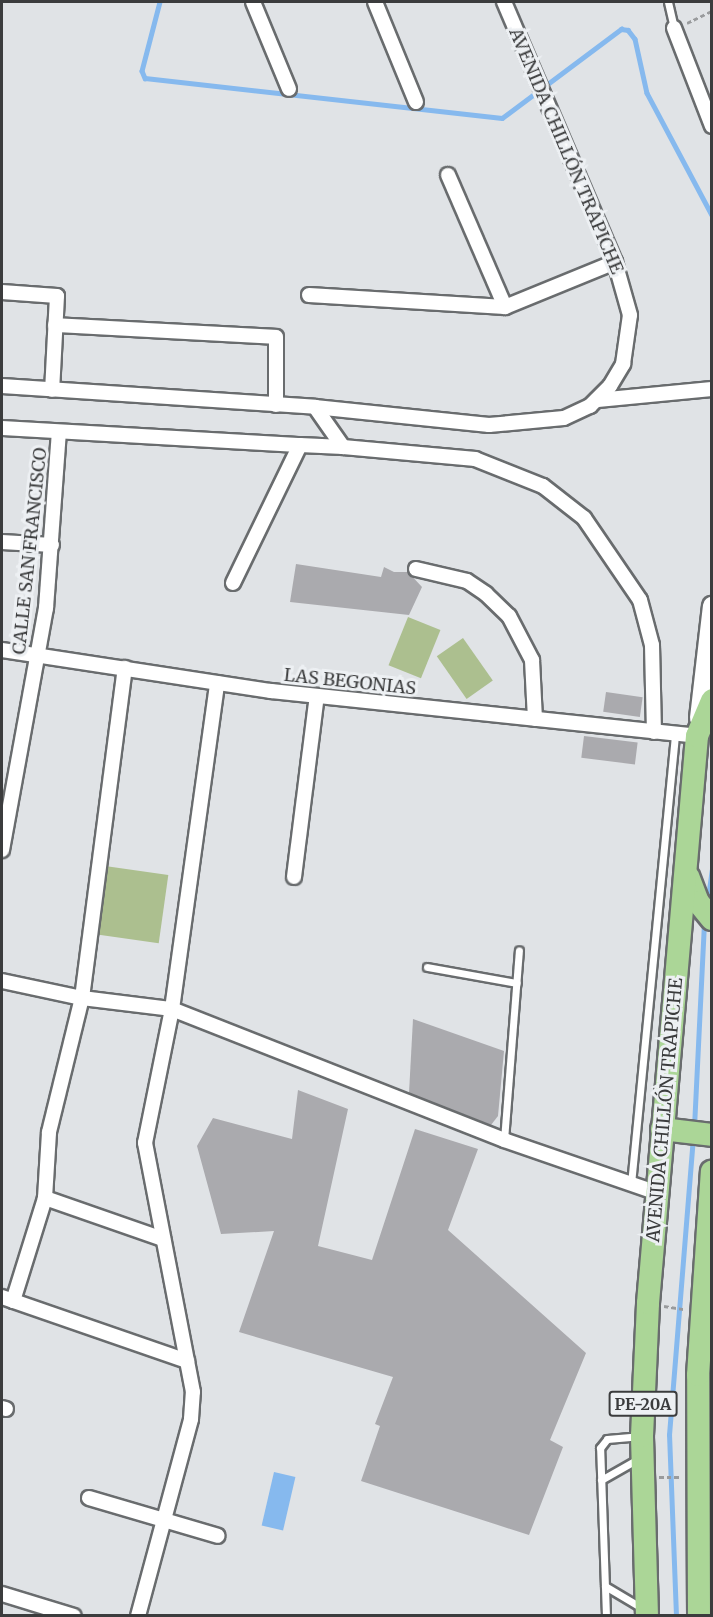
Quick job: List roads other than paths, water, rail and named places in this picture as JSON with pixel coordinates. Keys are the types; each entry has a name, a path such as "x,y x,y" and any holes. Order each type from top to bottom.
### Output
{"main road":[{"name":"PE-20A","path":"686,735 711,700"},
{"name":"AVENIDA CHILLÓN TRAPICHE","path":"647,1613 642,1457 648,1303 658,1193 676,896 687,872 677,833 686,735"},
{"path":"687,872 698,902 711,919"},
{"path":"662,1129 711,1135"},
{"name":"PE-20A","path":"699,1616 696,1476 700,1312 711,1171"}],"street":[{"path":"253,2 289,89"},
{"path":"375,2 416,102"},
{"name":"AVENIDA CHILLÓN TRAPICHE","path":"504,2 615,262 630,315 630,338 623,364 597,400"},
{"path":"674,28 711,126"},
{"path":"448,175 505,307"},
{"path":"309,295 505,307 615,262"},
{"path":"2,292 57,296 52,390"},
{"path":"55,325 276,337 276,405"},
{"path":"2,386 315,407 489,424 564,418 597,400 711,389"},
{"path":"315,407 343,447"},
{"path":"2,428 59,433 343,447 475,459 543,486 584,518 640,600 652,645 654,732"},
{"name":"CALLE SAN FRANCISCO","path":"2,850 39,655 52,544 59,433"},
{"path":"233,583 300,445"},
{"path":"2,542 52,544"},
{"path":"416,569 467,581 486,594 509,616 532,660 535,719"},
{"name":"AVENIDA CHILLÓN TRAPICHE","path":"686,735 711,606"},
{"name":"LAS BEGONIAS","path":"2,650 317,696 686,735"},
{"path":"125,668 82,998 49,1132 45,1198 7,1299 187,1361"},
{"path":"138,1616 191,1419 193,1392 145,1143 172,1009 217,683"},
{"path":"294,877 317,696"},
{"path":"2,981 82,998 172,1009 504,1140 658,1193"},
{"path":"45,1198 163,1239"},
{"path":"89,1498 218,1536"},
{"path":"2,1594 74,1616"}],"lane":[{"path":"668,2 674,28"},
{"path":"631,1184 659,894 677,833"},
{"path":"659,894 676,896"},
{"path":"504,1140 519,951"},
{"path":"427,967 516,983"},
{"path":"606,1616 601,1480 602,1443 642,1457"},
{"path":"601,1480 642,1457"},
{"path":"605,1586 647,1613"}],"water":[{"path":"274,1472 295,1477 283,1531 262,1526"}],"waterway":[{"path":"160,2 142,71 145,78 502,118 621,29 628,30 635,39 647,93 712,215"},
{"path":"708,897 712,870"},
{"path":"694,1127 704,924"},
{"path":"676,1616 669,1435 693,1139"}]}
